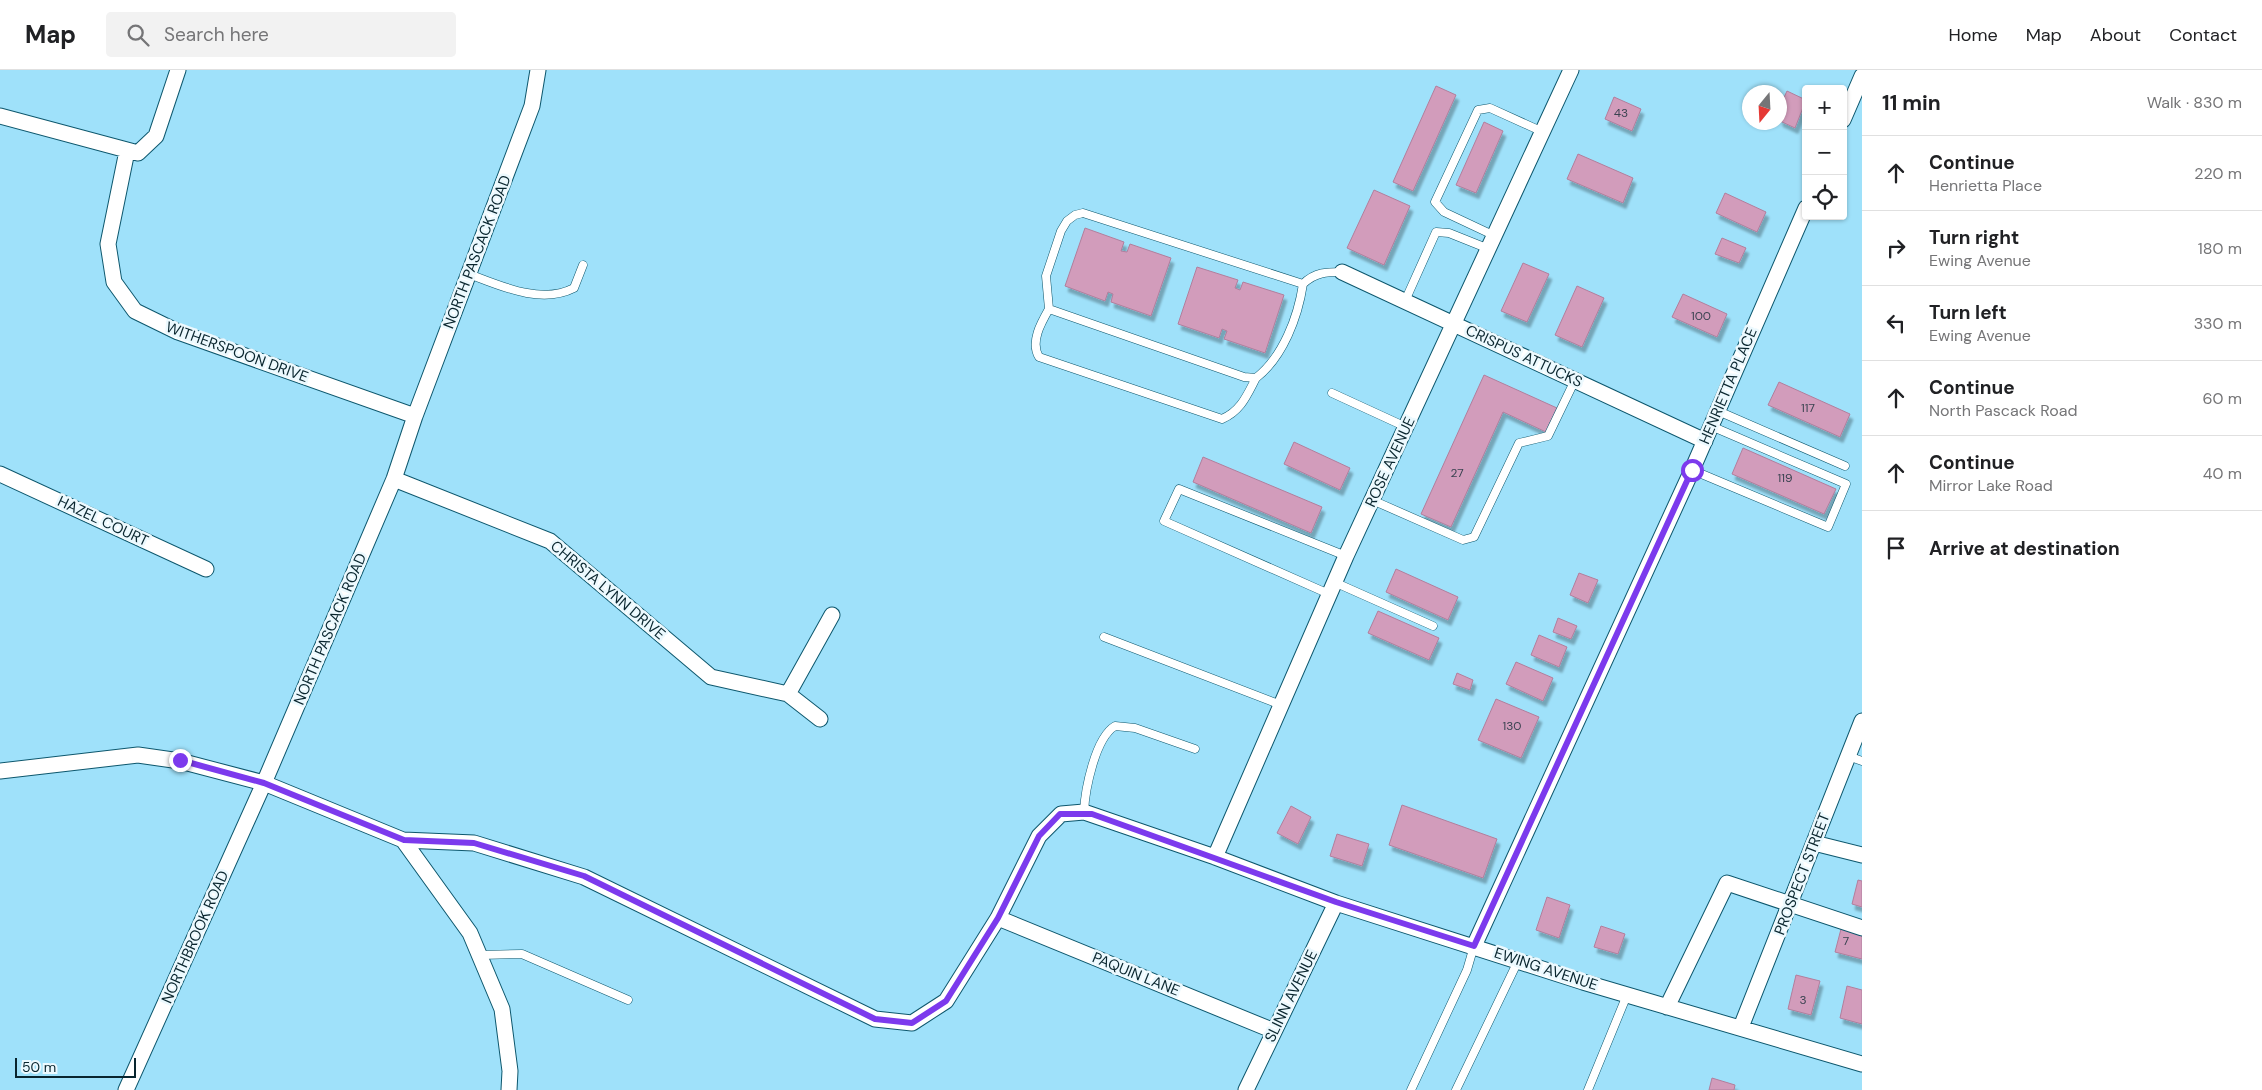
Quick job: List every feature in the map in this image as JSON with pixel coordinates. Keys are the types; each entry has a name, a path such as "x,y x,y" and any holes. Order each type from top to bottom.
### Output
{"street":[{"path":"0,116 127,151 138,152 156,136 178,70"},
{"name":"NORTH PASCACK ROAD","path":"264,783 394,479 415,416 532,106 538,70"},
{"name":"ROSE AVENUE","path":"1215,857 1346,556 1571,70"},
{"path":"1847,111 1862,75 1852,70"},
{"name":"WITHERSPOON DRIVE","path":"127,151 108,244 114,282 136,311 178,332 415,416"},
{"name":"HENRIETTA PLACE","path":"1474,946 1692,470 1802,217"},
{"name":"CRISPUS ATTUCKS","path":"1342,272 1705,440"},
{"name":"HAZEL COURT","path":"0,474 206,569"},
{"name":"CHRISTA LYNN DRIVE","path":"394,479 550,541 711,677 788,694 820,720"},
{"path":"788,694 832,616"},
{"name":"PROSPECT STREET","path":"1741,1027 1814,843 1855,758 1862,721"},
{"path":"0,771 138,755 180,760 264,783 404,840 470,933 480,955 502,1009 510,1071 510,1090"},
{"name":"NORTHBROOK ROAD","path":"126,1090 264,783"},
{"name":"EWING AVENUE","path":"404,840 474,843 584,876 875,1019 912,1023 946,1001 998,918 1039,836 1060,814 1084,812 1215,857 1336,902 1628,995 1862,1064"},
{"path":"1814,843 1862,855"},
{"path":"1667,1007 1727,882 1862,928"},
{"name":"SLINN AVENUE","path":"1246,1090 1336,902"},
{"name":"PAQUIN LANE","path":"998,918 1274,1031"}],"lane":[{"path":"1492,243 1444,212 1435,202 1478,110 1490,108 1543,132"},
{"path":"1303,284 1083,213 1075,215 1067,221 1061,231 1046,276 1049,309 1036,339 1036,352 1039,357 1222,419 1233,414 1240,407 1256,378 1269,368 1279,353 1293,320 1303,284 1311,276 1326,272 1342,272"},
{"path":"1405,301 1436,232 1449,233 1492,243"},
{"path":"469,274 513,291 562,294 574,288 583,265"},
{"path":"1049,309 1244,376 1256,378"},
{"path":"1372,500 1463,540 1474,538 1519,443 1548,436 1575,380"},
{"path":"1332,393 1406,427"},
{"path":"1718,411 1845,466"},
{"path":"1692,470 1828,527 1846,484 1711,426"},
{"path":"1346,556 1179,489 1164,521 1332,588 1434,626"},
{"path":"1104,637 1282,704"},
{"path":"1084,812 1088,778 1106,735 1115,726 1135,728 1195,749"},
{"path":"1411,1090 1467,970 1474,946"},
{"path":"480,955 522,954 628,1000"},
{"path":"1456,1090 1518,960"},
{"path":"1588,1090 1628,995"}],"building":[{"path":"1436,86 1456,95 1413,191 1393,182"},
{"path":"1787,91 1802,98 1802,110 1795,128 1787,124"},
{"path":"1614,97 1641,109 1632,131 1605,119"},
{"path":"1484,122 1503,131 1476,193 1456,185"},
{"path":"1578,154 1633,178 1623,203 1567,179"},
{"path":"1374,190 1410,206 1384,265 1347,248"},
{"path":"1725,193 1766,212 1757,232 1716,213"},
{"path":"1085,228 1124,242 1121,251 1127,252 1130,244 1171,258 1151,316 1111,302 1113,294 1108,292 1105,301 1065,286"},
{"path":"1722,238 1746,248 1739,263 1715,254"},
{"path":"1523,263 1549,274 1527,322 1501,311"},
{"path":"1197,267 1238,280 1235,288 1240,290 1243,282 1284,295 1265,353 1224,339 1227,331 1222,329 1219,338 1178,324"},
{"path":"1577,286 1604,298 1582,347 1555,335"},
{"path":"1683,294 1727,314 1717,337 1672,317"},
{"path":"1484,375 1557,408 1546,432 1503,412 1451,527 1421,514"},
{"path":"1779,382 1850,414 1840,437 1768,405"},
{"path":"1294,442 1350,468 1340,490 1284,464"},
{"path":"1743,448 1836,489 1824,514 1732,474"},
{"path":"1203,457 1322,507 1311,533 1193,482"},
{"path":"1396,569 1458,597 1448,620 1386,592"},
{"path":"1579,573 1598,580 1588,603 1570,595"},
{"path":"1378,611 1439,638 1429,660 1368,633"},
{"path":"1558,618 1577,626 1571,639 1553,632"},
{"path":"1539,635 1567,647 1559,667 1531,655"},
{"path":"1516,662 1553,678 1543,701 1506,684"},
{"path":"1457,673 1473,680 1470,690 1453,684"},
{"path":"1496,699 1539,717 1521,758 1478,740"},
{"path":"1402,805 1497,839 1483,878 1389,845"},
{"path":"1291,806 1311,817 1298,844 1277,833"},
{"path":"1337,834 1369,844 1362,866 1330,856"},
{"path":"1858,880 1862,881 1862,907 1852,904"},
{"path":"1547,897 1570,905 1559,938 1536,930"},
{"path":"1601,926 1625,934 1618,954 1594,947"},
{"path":"1841,929 1862,934 1862,959 1835,952"},
{"path":"1796,975 1820,981 1811,1015 1788,1009"},
{"path":"1847,986 1862,990 1862,1024 1840,1018"},
{"path":"1712,1078 1735,1085 1734,1090 1709,1090"}],"route":[{"path":"180,760 264,783 404,840 474,843 584,876 875,1019 912,1023 946,1001 998,918 1039,836 1060,814 1084,812 1092,814 1336,902 1474,946 1692,470"}]}
